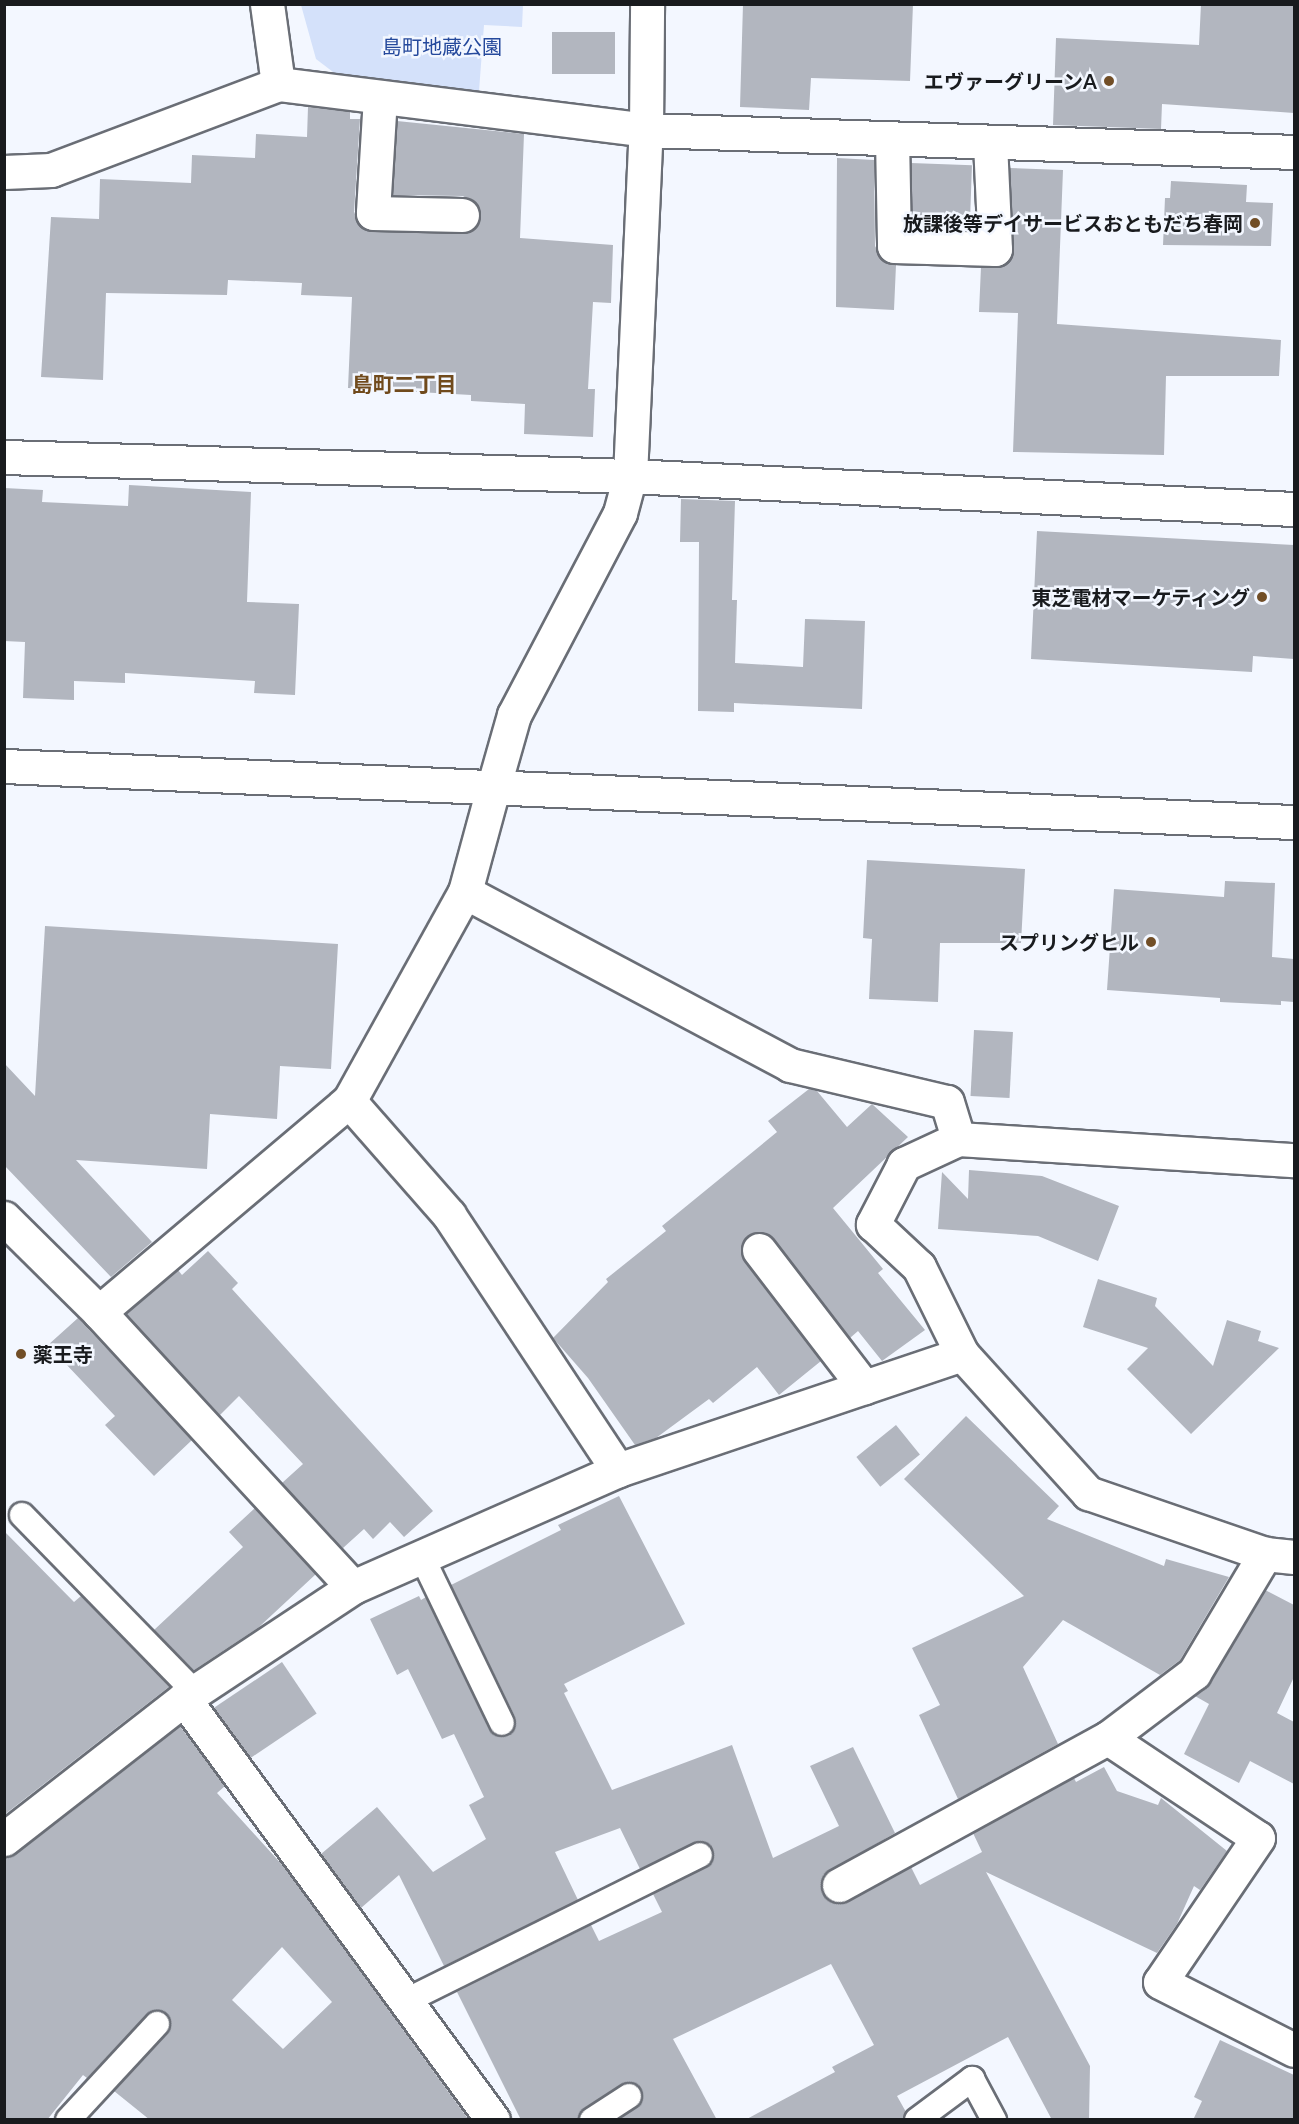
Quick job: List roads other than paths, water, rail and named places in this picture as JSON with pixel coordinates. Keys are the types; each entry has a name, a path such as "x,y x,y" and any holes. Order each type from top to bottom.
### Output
{"street":[{"path":"267,4 278,84"},
{"path":"99,1312 350,1101 465,892 514,715 620,513 630,476 646,130 647,4"},
{"path":"4,172 51,171 278,84 646,130 1294,152"},
{"path":"380,97 374,213 462,215"},
{"path":"892,138 894,246 995,249 990,142"},
{"path":"4,457 630,476 1294,509"},
{"path":"4,766 494,785 1294,822"},
{"path":"465,892 790,1065 947,1101 958,1139"},
{"path":"350,1101 449,1215 618,1470"},
{"path":"839,1885 1108,1738 1194,1673 1280,1555 1089,1493 962,1354 919,1267 873,1224 904,1164 958,1139 1294,1160"},
{"path":"4,1218 99,1312 353,1587"},
{"path":"759,1250 864,1387"},
{"path":"4,1839 189,1695 353,1587 618,1470 962,1354"},
{"path":"189,1695 493,2120"},
{"path":"1108,1738 1258,1838 1160,1982 1294,2050"}],"lane":[{"path":"22,1515 189,1695"},
{"path":"422,1557 502,1724"},
{"path":"406,2001 700,1856"},
{"path":"68,2120 157,2024"},
{"path":"917,2120 972,2079 994,2120"},
{"path":"592,2120 629,2096"}],"place":[{"name":"エヴァーグリーンA","path":"1109,81"},
{"name":"放課後等デイサービスおともだち春岡","path":"1255,223"},
{"name":"東芝電材マーケティング","path":"1262,597"},
{"name":"スプリングヒル","path":"1151,942"},
{"name":"薬王寺","path":"21,1354"}],"district":[{"name":"島町二丁目","path":"404,384"}],"park label":[{"name":"島町地蔵公園","path":"442,46"}]}
